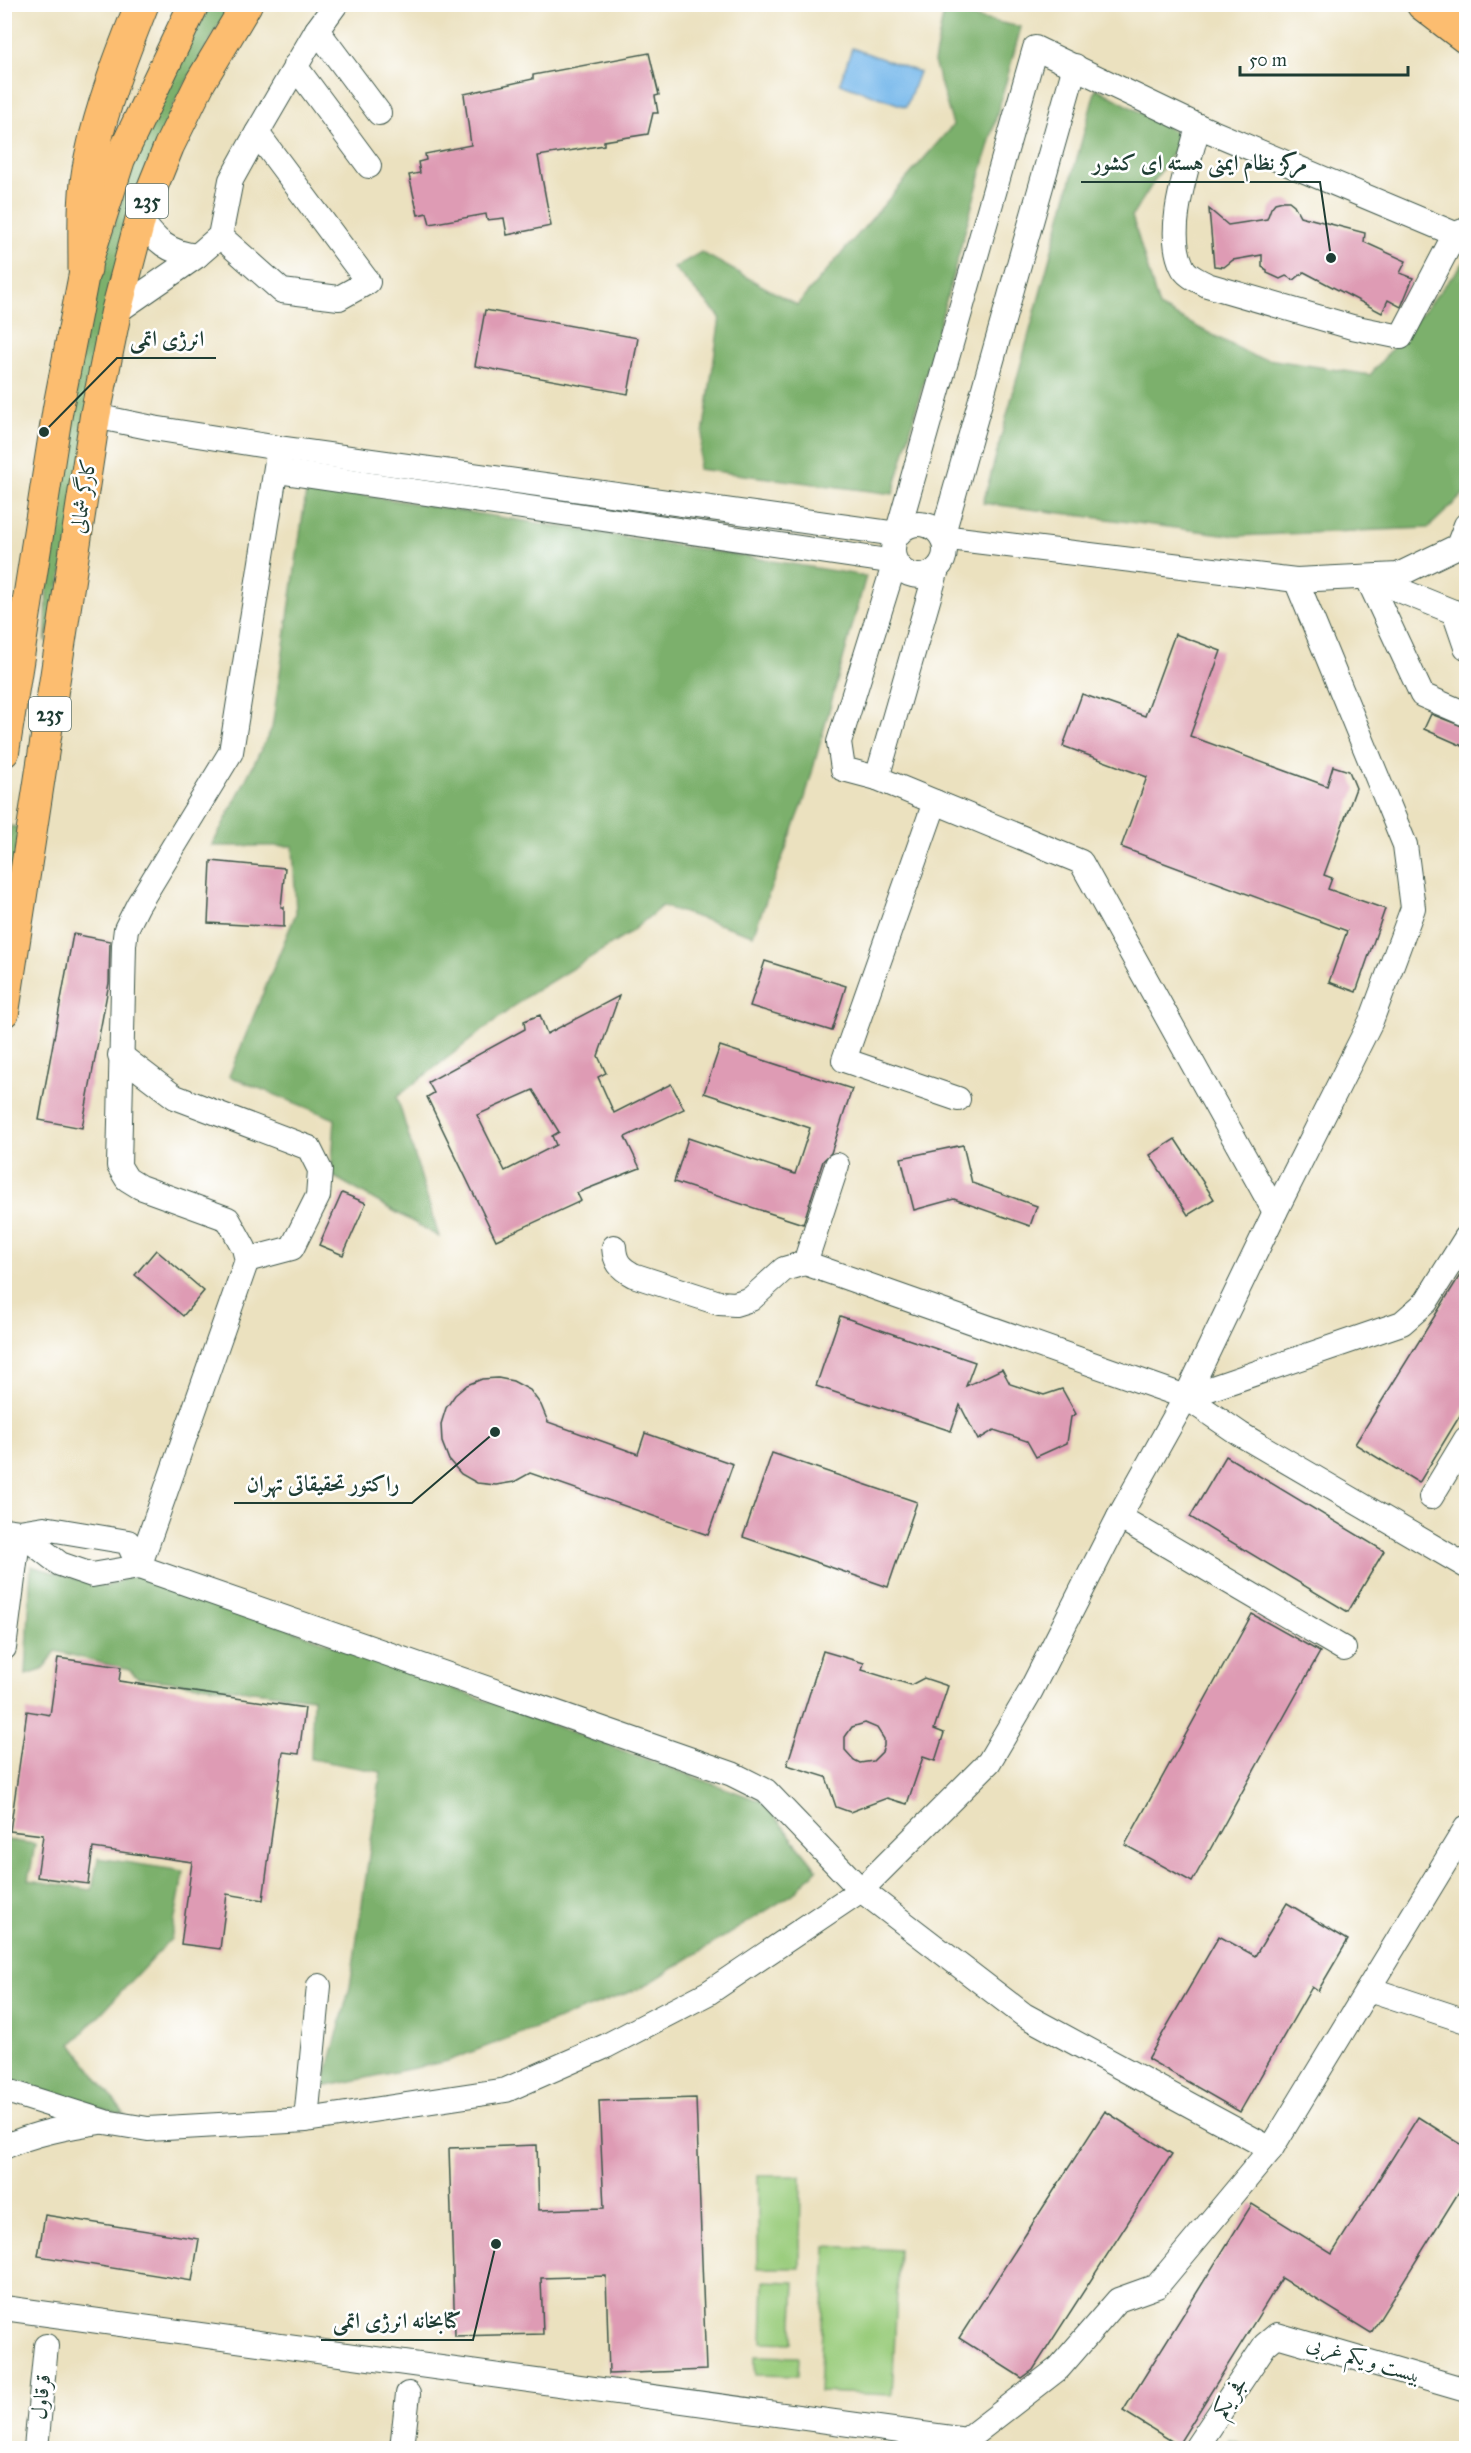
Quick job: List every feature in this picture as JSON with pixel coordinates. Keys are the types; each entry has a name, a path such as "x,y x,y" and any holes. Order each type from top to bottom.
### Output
{"highway":[{"path":"85,269 85,214 90,160 114,79 142,4"},
{"path":"1423,4 1467,36"}],"main road":[{"name":"کارگر شمالی","path":"4,752 58,408 85,269 120,159 194,4"},
{"name":"کارگر شمالی","path":"4,1012 95,416 117,312 140,218 169,146 234,23 247,4"},
{"path":"15,688 53,693"}],"street":[{"path":"117,312 197,256 220,236 231,180 317,30 336,4"},
{"path":"317,30 379,113"},
{"path":"937,569 930,574 914,576 900,568 895,562 892,548 1035,48 1198,126 1461,232 1401,337 1352,327 1207,285 1190,276 1182,267 1176,234 1176,218 1198,126"},
{"path":"296,66 369,166"},
{"path":"877,778 937,569 945,554 942,537 1075,66"},
{"path":"220,236 282,291 339,298 368,282 257,133"},
{"path":"140,218 155,238 167,248 182,255 197,256"},
{"path":"95,416 278,459 575,515 895,562"},
{"path":"278,459 579,490 897,534"},
{"path":"139,1567 247,1260 244,1248 228,1219 140,1187 127,1179 119,1166 120,1055 126,929 138,905 231,752 278,459"},
{"path":"575,515 579,490"},
{"path":"897,534 903,528 920,523 929,525 942,537 1296,580 1398,575 1458,546 1467,525"},
{"path":"895,562 839,742 843,769 877,778 1081,862 1275,1212"},
{"path":"1367,577 1460,614 1467,647"},
{"path":"1367,577 1422,695 1467,714"},
{"path":"4,2090 105,2122 148,2129 306,2120 506,2090 606,2046 708,1994 861,1890 989,1762 1030,1692 1119,1517 1186,1397 1275,1212 1371,1022 1413,908 1405,845 1296,580"},
{"path":"935,802 844,1060 958,1099"},
{"path":"120,1055 175,1097 309,1148 320,1170 318,1196 292,1248 247,1260"},
{"path":"805,1263 837,1165"},
{"path":"1186,1397 1402,1323 1426,1302 1467,1238"},
{"path":"614,1247 615,1258 622,1269 633,1275 719,1303 735,1304 751,1299 784,1269 805,1263 1186,1397 1240,1434 1467,1566"},
{"path":"1431,1497 1467,1439"},
{"path":"1119,1517 1344,1649"},
{"path":"12,1531 45,1528 128,1542 139,1567"},
{"path":"12,1531 60,1564 92,1575 139,1567 732,1774 766,1791 861,1890 1024,2015 1271,2149"},
{"path":"4,1648 12,1531"},
{"path":"4,2308 966,2440 1059,2368 1118,2300 1157,2286 1271,2149 1467,1827"},
{"path":"306,2120 319,1986"},
{"path":"1369,1989 1467,2021"},
{"path":"4,2147 22,2139 63,2128 105,2122"},
{"name":"بیست و یکم غربی","path":"1265,2345 1272,2337 1284,2335 1467,2390"},
{"name":"فجر یکم","path":"1196,2448 1265,2345"},
{"name":"قرقاول","path":"36,2448 46,2346"},
{"path":"402,2448 408,2394"}],"green space":[{"path":"210,5 230,5 172,108 46,642 47,563 89,307 132,165 173,75"},
{"path":"944,11 1021,27 893,494 698,469 720,317 674,268 701,252 797,305 953,125 934,62"},
{"path":"1096,88 1183,136 1132,216 1159,307 1255,357 1370,375 1466,260 1466,492 1428,528 1237,536 983,503"},
{"path":"307,486 866,576 805,798 753,935 662,906 627,935 527,996 397,1097 439,1237 331,1175 335,1119 229,1076 296,913 293,846 212,846 272,728"},
{"path":"11,826 26,829 5,963 5,866"},
{"path":"31,1566 105,1587 137,1573 763,1802 817,1869 793,1894 643,1987 448,2061 323,2087 350,1987 381,1772 311,1759 313,1698 138,1678 129,1670 56,1651 42,1670 26,1675"},
{"path":"4,1823 7,1840 35,1844 29,1880 92,1890 98,1858 184,1871 171,1939 72,2044 125,2115 5,2080"},
{"path":"758,2176 801,2176 800,2268 758,2268"},
{"path":"826,2246 899,2250 892,2395 819,2392"},
{"path":"764,2281 795,2282 792,2343 762,2342"},
{"path":"755,2356 799,2357 798,2376 755,2375"},
{"path":"1229,2440 1257,2448 1224,2448"}],"water":[{"path":"852,48 919,72 906,107 840,83"}],"building":[{"path":"649,53 659,95 655,96 658,113 653,113 648,134 604,141 604,145 538,156 551,226 507,235 504,218 487,220 486,214 430,224 427,213 418,215 409,175 420,173 418,162 426,160 425,154 471,145 464,94 533,79 533,75"},
{"path":"1289,201 1294,205 1300,216 1365,233 1364,242 1406,261 1400,273 1413,278 1401,307 1388,300 1382,313 1304,272 1294,280 1286,276 1280,279 1267,273 1267,270 1262,267 1262,255 1233,260 1224,267 1214,266 1209,209 1228,225 1267,219 1275,203"},
{"path":"485,310 638,338 628,394 475,366"},
{"path":"1175,634 1221,651 1190,736 1327,786 1333,766 1349,771 1356,788 1324,875 1332,878 1328,889 1385,909 1356,992 1329,982 1347,931 1121,847 1147,777 1063,746 1082,694 1145,716"},
{"path":"1431,714 1467,728 1467,748 1424,729"},
{"path":"211,861 285,868 281,907 284,907 284,927 208,923"},
{"path":"73,934 110,941 109,983 82,1128 39,1120"},
{"path":"765,961 846,986 832,1031 750,1006"},
{"path":"619,996 598,1056 606,1073 598,1077 614,1113 671,1084 684,1109 625,1137 640,1168 577,1193 581,1201 496,1240 427,1097 434,1093 428,1082 525,1029 524,1021 540,1015 547,1034","holes":["533,1090 559,1132 552,1136 556,1145 505,1171 477,1115"]},
{"path":"720,1046 852,1089 831,1153 823,1161 803,1224 674,1182 688,1138 795,1174 810,1128 704,1093"},
{"path":"1175,1139 1214,1199 1188,1215 1150,1155"},
{"path":"963,1145 972,1183 1037,1206 1030,1226 954,1199 914,1210 901,1158"},
{"path":"342,1193 366,1203 343,1255 319,1245"},
{"path":"156,1250 204,1291 183,1316 135,1275"},
{"path":"1467,1264 1467,1404 1419,1483 1355,1444"},
{"path":"840,1316 975,1362 966,1386 1002,1369 1010,1384 1044,1395 1062,1389 1076,1414 1071,1417 1067,1443 1036,1457 1027,1441 994,1430 978,1440 960,1405 951,1431 816,1386"},
{"path":"498,1378 513,1381 530,1390 541,1405 548,1422 638,1454 645,1433 733,1464 708,1535 530,1473 514,1482 496,1485 477,1483 461,1474 449,1460 442,1442 441,1424 446,1408 455,1395 467,1385 482,1379"},
{"path":"772,1453 917,1502 888,1587 743,1537"},
{"path":"1226,1456 1384,1551 1348,1612 1190,1517"},
{"path":"1252,1614 1320,1652 1192,1882 1125,1845"},
{"path":"823,1651 864,1663 862,1670 911,1685 924,1678 948,1686 934,1729 944,1733 935,1761 923,1757 907,1804 887,1798 850,1812 836,1807 826,1777 787,1765","holes":["865,1723 877,1728 884,1739 882,1752 873,1761 860,1763 854,1760 845,1750 845,1737 852,1727"]},
{"path":"58,1658 121,1667 119,1681 305,1708 299,1754 283,1752 263,1900 227,1894 220,1949 181,1944 192,1862 93,1848 88,1884 37,1877 43,1835 10,1831 27,1711 50,1715"},
{"path":"1287,1903 1348,1940 1318,1991 1312,1987 1240,2112 1148,2059 1219,1936 1255,1956"},
{"path":"696,2098 706,2370 609,2374 606,2276 541,2278 543,2334 455,2336 449,2148 537,2145 539,2210 604,2208 599,2101"},
{"path":"1105,2111 1172,2154 1033,2370 1022,2378 959,2338"},
{"path":"1418,2117 1467,2148 1467,2179 1371,2333 1282,2278 1178,2445 1123,2411 1252,2204 1332,2254"},
{"path":"45,2215 199,2239 192,2281 38,2256"}],"place":[{"name":"مرکز نظام ایمنی هسته ای کشور","path":"1331,258"},
{"name":"انرژی اتمی","path":"44,432"},
{"name":"راکتور تحقیقاتی تهران","path":"495,1432"},
{"name":"کتابخانه انرژی اتمی","path":"496,2244"}]}
